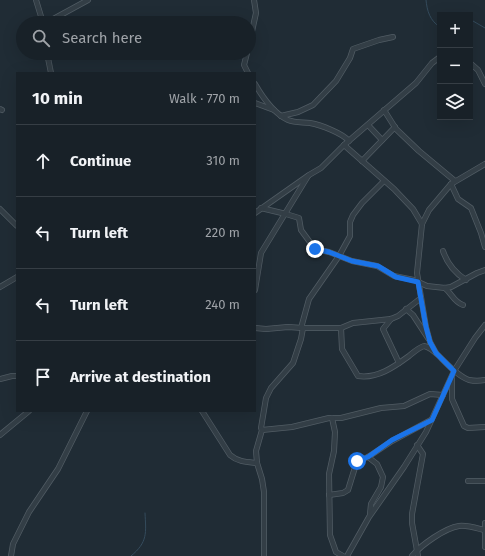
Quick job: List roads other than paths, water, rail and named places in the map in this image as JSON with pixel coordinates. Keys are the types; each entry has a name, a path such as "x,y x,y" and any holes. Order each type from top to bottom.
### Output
{"street":[{"path":"36,0 42,16"},
{"path":"57,16 88,0"},
{"path":"254,0 255,16"},
{"path":"281,116 298,112 313,105 332,86 350,58 353,49 393,37"},
{"path":"257,210 321,168 344,145 416,83 432,63 437,59"},
{"path":"48,60 51,72"},
{"path":"245,60 244,65 248,72"},
{"path":"473,66 478,70 485,84"},
{"path":"256,86 263,97 281,116 292,121 321,126 344,136 349,141"},
{"path":"256,103 274,110"},
{"path":"384,110 395,127 453,183 458,199 470,208 483,236 485,247"},
{"path":"368,125 382,140"},
{"path":"362,161 395,127"},
{"path":"344,145 410,206 422,224"},
{"path":"430,342 418,282 417,265 422,224 432,206 453,183 485,164"},
{"path":"256,284 261,253 309,175"},
{"path":"264,556 264,492 257,462 256,450 262,430 266,398 270,388 293,363 301,339 308,298 339,256 350,236 350,222 353,215 362,203 384,181"},
{"path":"0,209 16,225"},
{"path":"257,210 286,214 299,219 301,230 312,247 352,261 378,266 396,277 418,282 427,286 445,288 453,286 478,272 485,270"},
{"path":"443,251 452,268 459,276 466,280"},
{"path":"0,287 16,278"},
{"path":"445,288 455,300 463,305"},
{"path":"256,328 340,328 356,322 391,319 398,316 421,298"},
{"path":"406,309 413,315 436,353"},
{"path":"391,319 383,329 399,363"},
{"path":"340,328 342,349 358,376 374,376 399,363 422,346 427,346 454,371 468,380 485,380"},
{"path":"347,556 369,517 432,420 454,371 484,329"},
{"path":"0,379 16,376"},
{"path":"452,377 452,399 464,426 468,428 485,427"},
{"path":"262,430 292,427 332,418 341,418 373,410 408,405 430,394 443,395"},
{"path":"0,435 28,412"},
{"path":"11,556 13,544 29,512 58,469 86,412"},
{"path":"203,412 230,455 242,461 257,462"},
{"path":"332,418 335,432 334,452 329,474 328,495 330,535 336,552 342,556"},
{"path":"328,495 346,492 348,490 357,461 368,457 392,440 432,420"},
{"path":"417,445 423,454 412,514 412,523 418,556"},
{"path":"368,457 378,464 383,477 381,487 371,504 369,517"},
{"path":"468,481 485,480"},
{"path":"485,523 485,547"},
{"path":"412,556 417,550 451,528 467,526 484,530"}],"waterway":[{"path":"426,0 430,15 437,25"},
{"path":"473,21 485,28"},
{"path":"131,556 137,551 145,537 145,513"}]}
